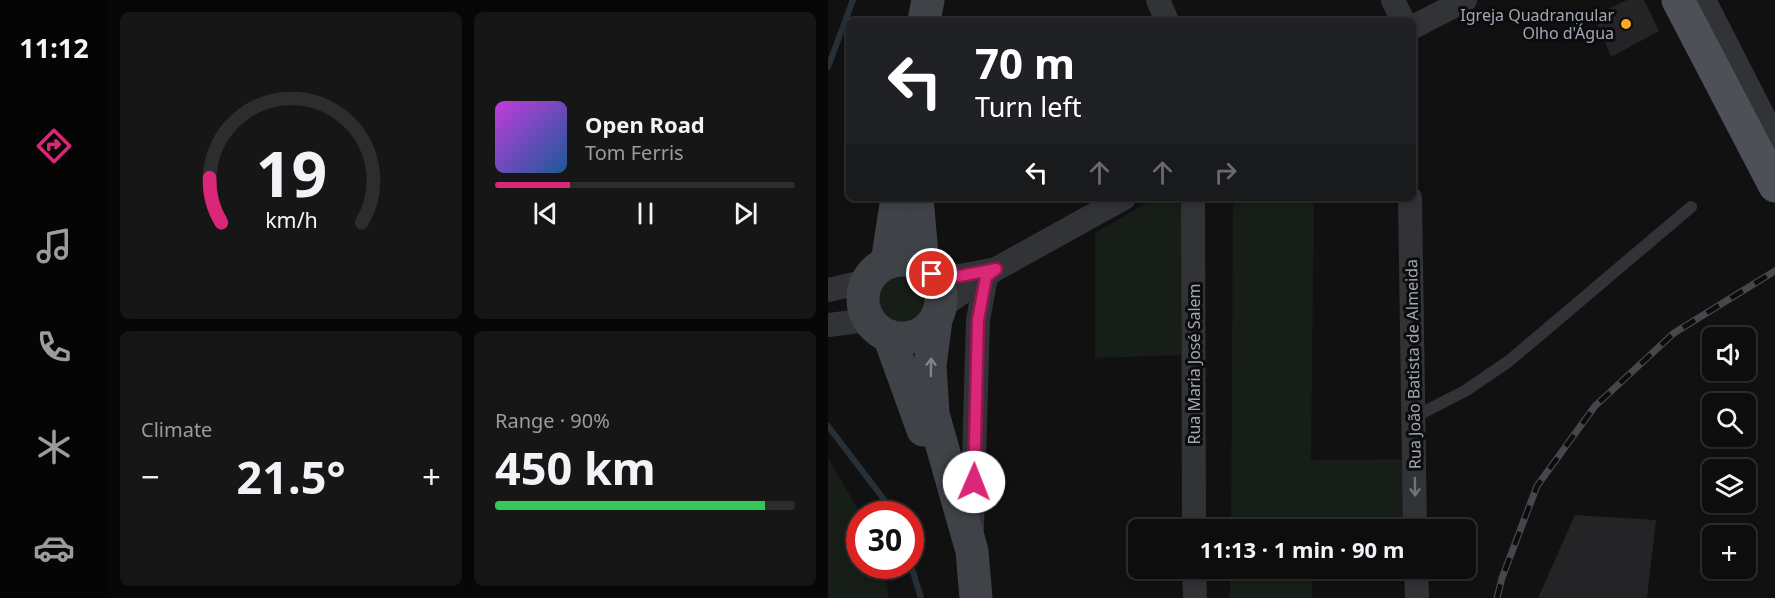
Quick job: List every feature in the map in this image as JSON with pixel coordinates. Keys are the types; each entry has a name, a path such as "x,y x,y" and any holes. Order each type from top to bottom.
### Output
{"main road":[{"path":"925,18 928,0"},
{"path":"1678,0 1775,186"},
{"path":"896,201 877,272 863,294 863,308 879,328 973,572"},
{"path":"917,201 927,270"},
{"path":"877,272 899,260 911,261 927,270 939,284 942,296 930,364 933,414 973,572"},
{"path":"879,328 903,339 916,336 928,329 938,314"}],"street":[{"path":"1158,0 1166,18"},
{"path":"1393,0 1402,18"},
{"path":"1416,25 1465,0"},
{"path":"1704,0 1775,139"},
{"path":"938,314 991,273 1119,201"},
{"name":"Rua Maria José Salem","path":"1193,201 1194,519"},
{"name":"Rua João Batista de Almeida","path":"1410,201 1415,519"},
{"path":"927,270 960,276 991,273"},
{"path":"828,290 877,272"},
{"path":"973,572 978,320 991,273"},
{"path":"828,325 879,328"},
{"path":"1194,579 1195,598"},
{"path":"1416,579 1417,598"}],"lane":[{"path":"1414,417 1465,391 1509,361 1691,207"}],"shaded area":[{"path":"1150,201 1181,201 1181,355 1095,358 1095,233"},
{"path":"1233,201 1314,201 1311,460 1408,459 1403,519 1231,519"},
{"path":"902,268 914,270 924,277 931,287 933,299 931,311 924,321 914,328 902,330 890,328 880,321 873,311 871,299 873,287 880,277 890,270"},
{"path":"828,458 853,501 846,501 846,579 886,579 889,598 828,598"},
{"path":"1230,579 1312,579 1312,598 1230,598"}],"building":[{"name":"Igreja Quadrangular Olho d'Água","path":"1627,0 1644,0 1659,31 1611,57 1594,16"},
{"path":"1575,515 1656,520 1647,598 1538,598"}],"waterway":[{"path":"846,18 853,0"},
{"path":"828,67 846,19"},
{"path":"828,426 885,501"},
{"path":"915,579 921,598"}],"railway":[{"path":"1497,598 1502,578 1537,486 1595,406 1674,333 1775,271"}],"place":[{"name":"Igreja Quadrangular Olho d'Água","path":"1626,24"}],"route":[{"path":"932,274 960,276 996,269 986,277 978,320 974,482"}]}
